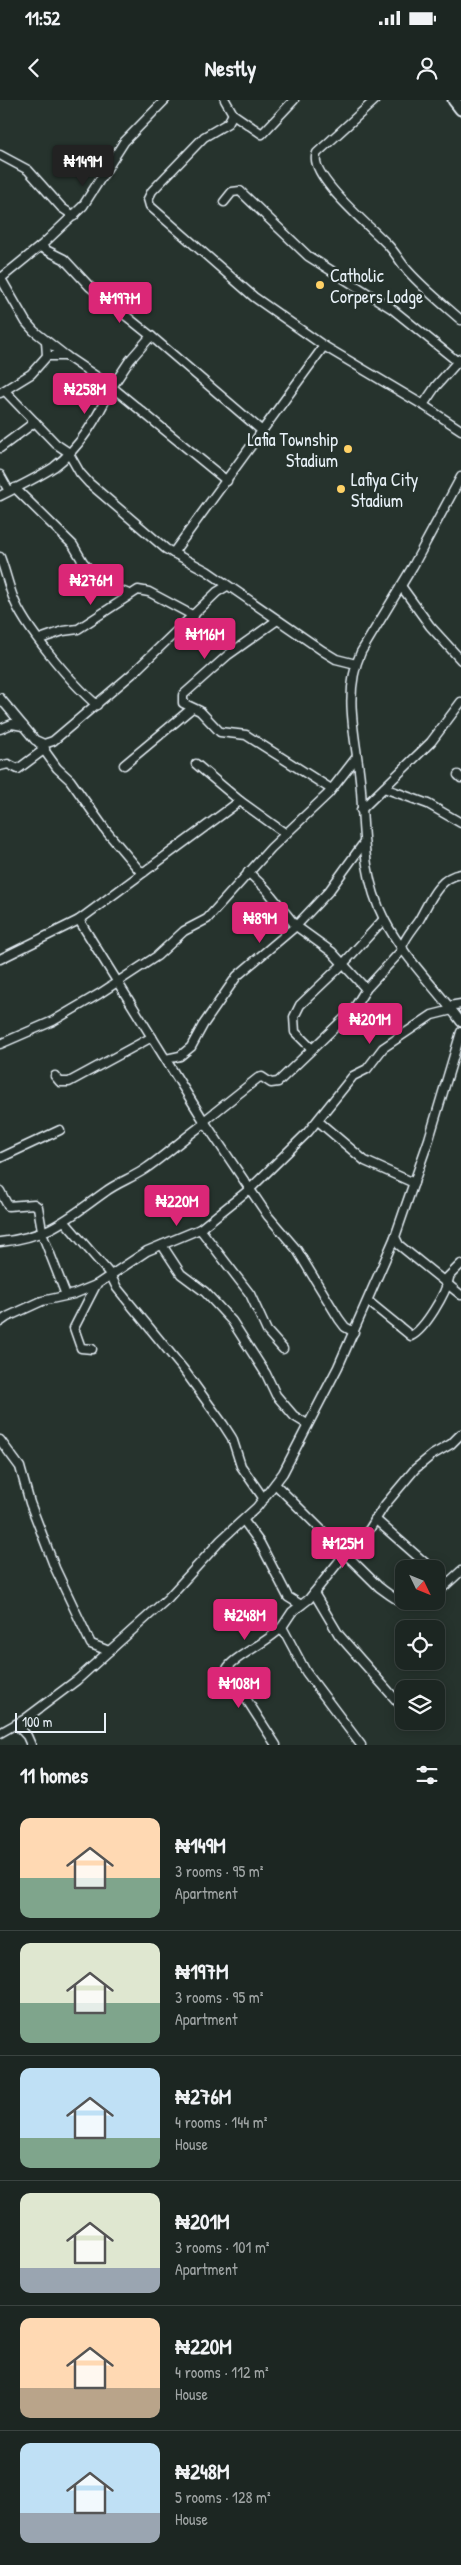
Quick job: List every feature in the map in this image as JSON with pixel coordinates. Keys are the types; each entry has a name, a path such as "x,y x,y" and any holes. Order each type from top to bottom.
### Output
{"highway":[{"path":"454,100 461,109"}],"street":[{"path":"165,100 124,142 96,189 74,216 40,247 0,278 26,322 46,341 112,387 227,481"},
{"path":"225,100 233,114 260,134 264,134 294,100"},
{"path":"375,100 317,153 315,160 320,171 346,204 386,243 422,286 461,320"},
{"path":"233,114 228,124 208,134 185,156 152,191 148,202 154,210 254,297 324,346 424,405 461,430"},
{"path":"0,155 28,170 62,208 74,216"},
{"path":"224,202 232,192 240,190 308,256 391,308 459,360 436,386 424,405"},
{"path":"40,247 64,259 90,287 151,336 262,432"},
{"path":"0,496 53,467 89,430 112,387 130,360 151,336"},
{"path":"46,341 47,356 31,374 2,392 56,444 68,452 80,473 89,483 173,553 181,555 218,579 276,621 336,659 356,664"},
{"path":"173,553 324,346"},
{"path":"47,356 66,356"},
{"path":"0,448 34,422"},
{"path":"0,475 12,490 73,545 83,562 101,583 129,594"},
{"path":"461,477 356,664 350,703 364,858 384,919 424,979 461,1022"},
{"path":"0,557 13,598 26,622 72,683 98,704"},
{"path":"217,592 218,579"},
{"path":"0,766 8,764 18,769 21,768 98,704 194,616 217,592 227,586"},
{"path":"401,586 430,626 461,660"},
{"path":"40,639 63,630 78,629 129,594 138,590 149,592 194,616"},
{"path":"276,621 228,655 183,695 183,703 191,709 200,711 220,732 246,735 331,789"},
{"path":"0,698 13,720 23,726 45,747 57,768 70,780 107,832 140,873"},
{"path":"361,810 431,742 461,702"},
{"path":"124,764 191,709"},
{"path":"0,729 13,720"},
{"path":"0,1044 53,1021 119,981 157,956 184,930 206,919 248,872 331,789 356,758"},
{"path":"196,764 240,801 286,834"},
{"path":"384,788 428,804 461,823"},
{"path":"1,958 79,920 140,873 240,801"},
{"path":"170,1062 191,1047 227,988 241,972 262,957 296,926 328,891 363,844"},
{"path":"248,872 266,889 296,926 332,952 366,990"},
{"path":"0,1242 41,1235 65,1222 105,1192 148,1167 258,1078 262,1077 271,1083 278,1082 353,1010 366,990 402,948 407,934 420,918 433,894 448,879 461,874"},
{"path":"312,1049 295,1032 294,1017 300,1005 343,964 384,919"},
{"path":"79,920 119,981 152,1037 170,1062 205,1122 272,1221 297,1250 339,1319 345,1327 354,1332"},
{"path":"395,937 407,934"},
{"path":"0,1322 7,1316 42,1301 96,1285 147,1251 200,1229 251,1188 318,1121 353,1076 367,1069 383,1048 432,1015 461,1004"},
{"path":"0,1733 16,1724 77,1680 110,1651 168,1598 221,1540 244,1521 275,1484 354,1332 390,1247 397,1241 461,1032"},
{"path":"55,1076 60,1082 69,1082 152,1037"},
{"path":"318,1121 365,1161 414,1183"},
{"path":"0,1158 60,1130"},
{"path":"0,1191 8,1206 34,1204 38,1207 41,1235 66,1295"},
{"path":"65,1222 110,1274 116,1288 184,1370 224,1424 232,1438 242,1466 264,1499"},
{"path":"200,1229 250,1294 267,1331 283,1349"},
{"path":"397,1241 461,1295"},
{"path":"162,1245 181,1274 205,1292 232,1322 266,1374 276,1395 294,1416 307,1424"},
{"path":"368,1301 411,1336 424,1322 446,1281 461,1264"},
{"path":"92,1349 81,1348 74,1328 96,1285"},
{"path":"276,1745 228,1669 236,1658 269,1640 282,1627 292,1612 314,1593 344,1555 369,1530 384,1506 420,1465 451,1444 461,1434"},
{"path":"0,1440 12,1454 24,1474 30,1503 55,1568 91,1644 110,1651"},
{"path":"275,1484 344,1555 395,1599"},
{"path":"376,1519 422,1560"},
{"path":"244,1521 260,1543 280,1585 290,1600 292,1612"},
{"path":"235,1529 251,1532"},
{"path":"445,1586 461,1572"},
{"path":"314,1593 340,1635 395,1699"},
{"path":"290,1600 301,1605"},
{"path":"282,1627 306,1672 361,1745"},
{"path":"16,1724 27,1736 31,1745"}],"place":[{"name":"Catholic Corpers Lodge","path":"320,285"},
{"name":"Lafia Township Stadium","path":"348,449"},
{"name":"Lafiya City Stadium","path":"341,489"}]}
